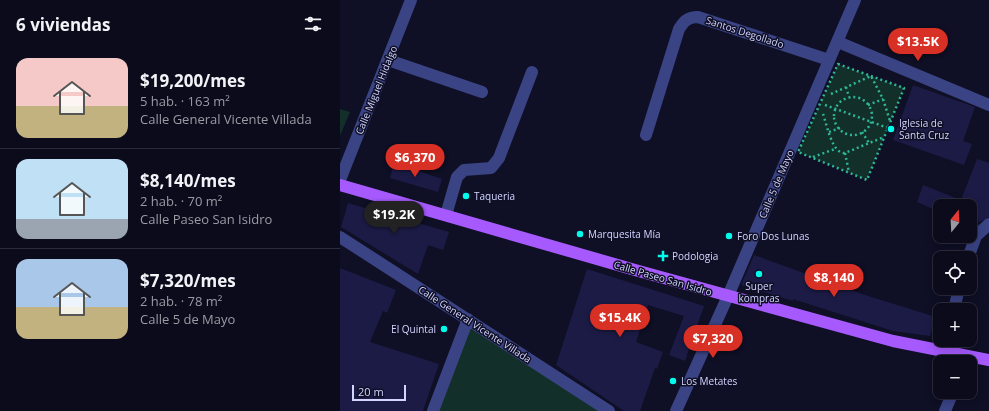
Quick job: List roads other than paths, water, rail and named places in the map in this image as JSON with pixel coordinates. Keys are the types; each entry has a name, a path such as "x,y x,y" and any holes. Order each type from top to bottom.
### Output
{"main road":[{"name":"Calle Paseo San Isidro","path":"340,185 728,296 893,341 933,345"},
{"name":"Calle Paseo San Isidro","path":"950,347 962,355"},
{"name":"Calle Paseo San Isidro","path":"977,359 989,360"}],"street":[{"name":"Calle Miguel Hidalgo","path":"340,180 411,0"},
{"name":"Calle 5 de Mayo","path":"676,411 728,296 855,0"},
{"name":"Santos Degollado","path":"646,135 679,29 690,17 698,17 829,60"},
{"path":"838,42 989,105"},
{"path":"388,60 482,92"},
{"path":"446,215 457,177 464,170 491,168 499,158 532,72"},
{"path":"971,251 976,236 989,224"},
{"name":"Calle General Vicente Villada","path":"340,237 609,411"},
{"path":"433,411 468,319"},
{"path":"945,411 950,399"}],"place":[{"name":"Iglesia de Santa Cruz","path":"891,129"},
{"name":"Taqueria","path":"466,196"},
{"name":"Marquesita Mía","path":"580,234"},
{"name":"Foro Dos Lunas","path":"729,236"},
{"name":"Podologia","path":"663,256"},
{"name":"Super kompras","path":"759,274"},
{"name":"El Quintal","path":"444,329"},
{"name":"Los Metates","path":"673,381"}]}
